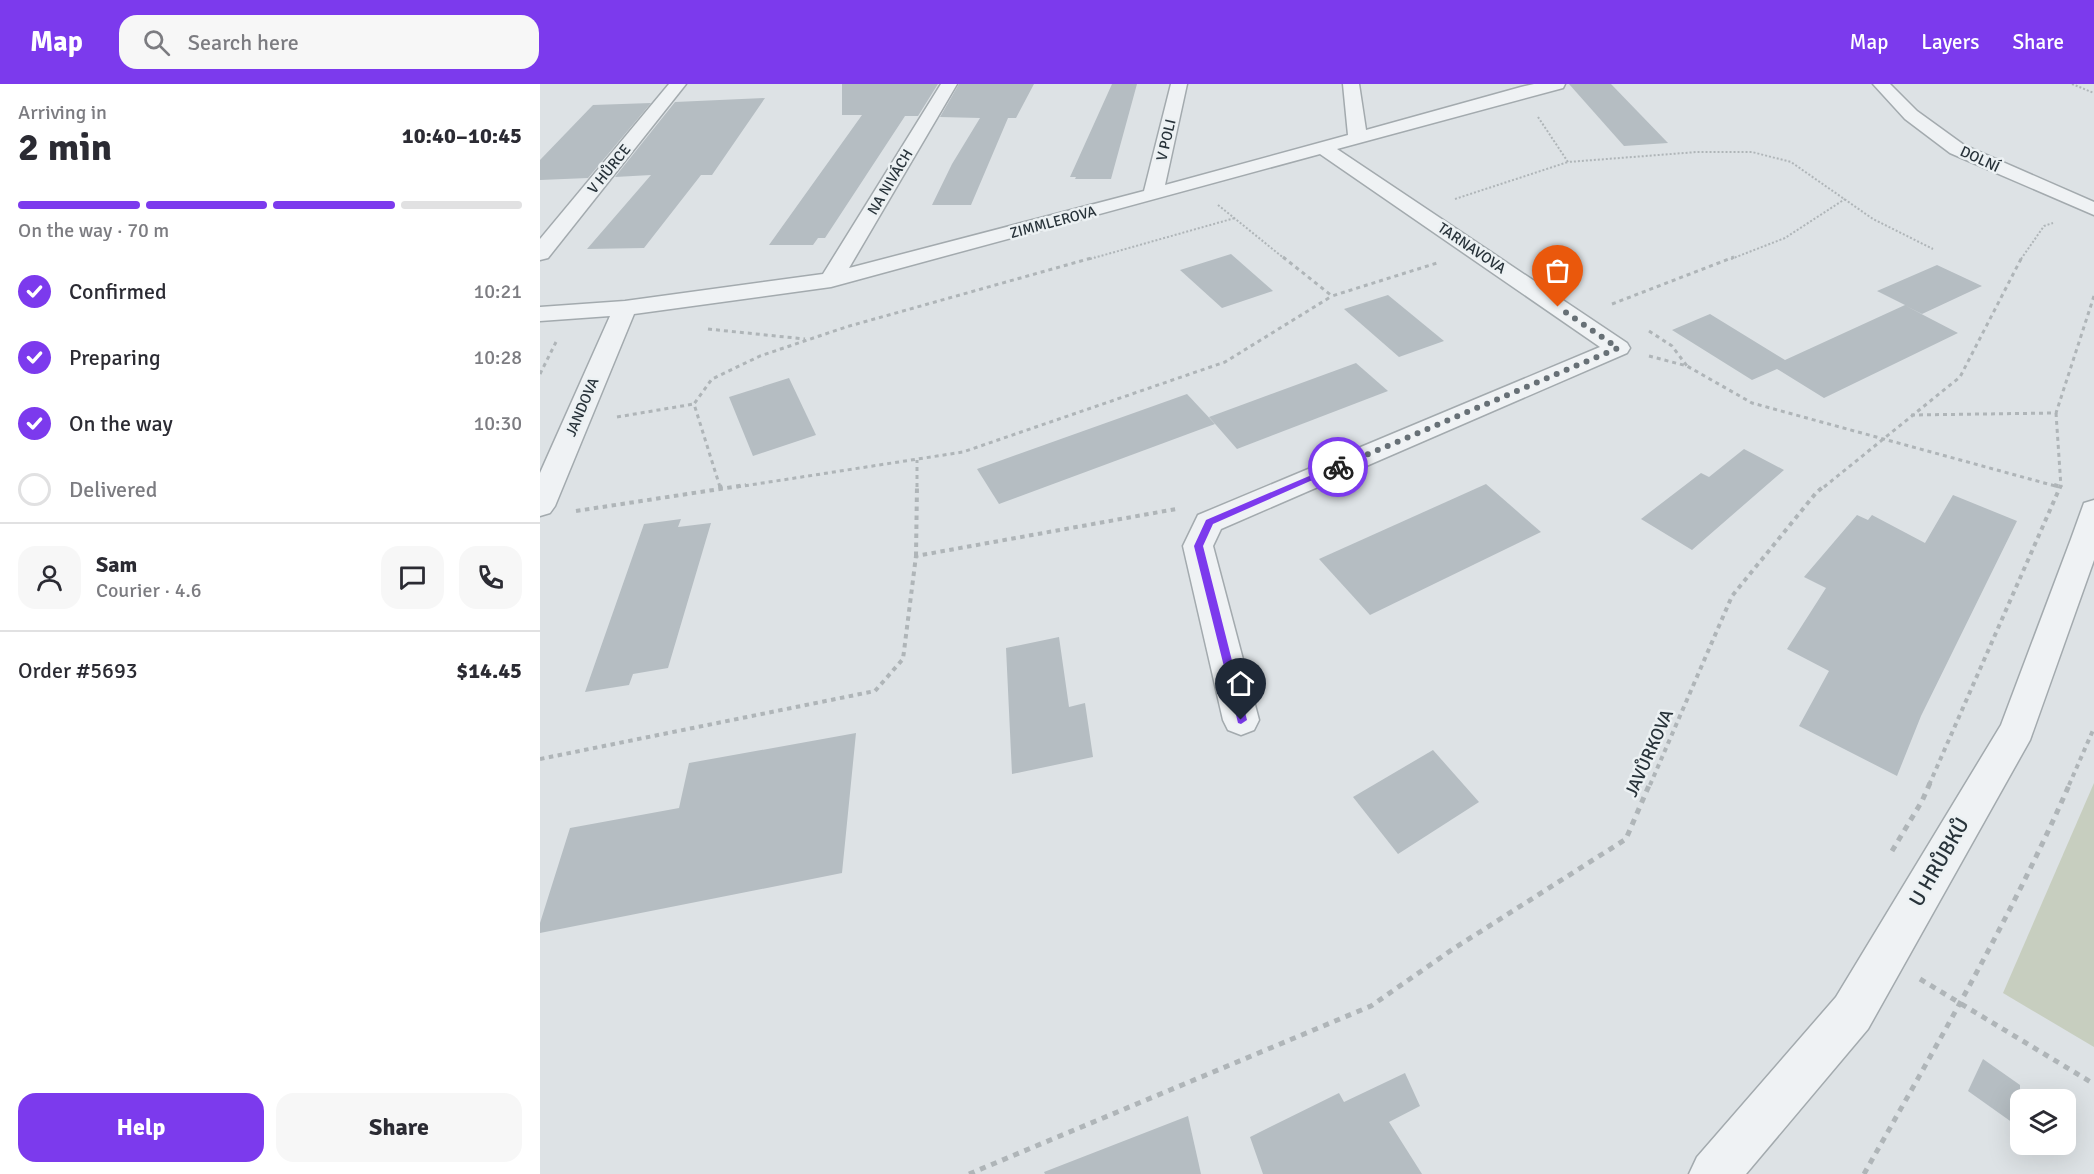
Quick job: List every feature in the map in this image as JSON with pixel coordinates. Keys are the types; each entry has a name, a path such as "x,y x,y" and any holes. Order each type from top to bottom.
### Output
{"street":[{"name":"V HŮRCE","path":"540,253 678,84"},
{"name":"NA NIVÁCH","path":"831,280 949,84"},
{"name":"V POLI","path":"1153,195 1179,84"},
{"path":"1351,84 1358,138"},
{"name":"ZIMMLEROVA","path":"540,314 625,308 831,280 1323,148 1520,88 1557,84"},
{"name":"DOLNÍ","path":"1881,84 1911,115 1957,150 2094,209"},
{"name":"TARNAVOVA","path":"1323,148 1618,348"},
{"name":"JANDOVA","path":"540,506 625,308"},
{"path":"1241,720 1198,546 1209,522 1618,348"},
{"name":"U HRŮBKŮ","path":"1714,1174 1851,1013 2017,730 2091,530"}],"path":[{"path":"2072,84 2094,93"},
{"path":"1520,88 1568,162"},
{"path":"1418,212 1568,162 1697,152 1752,152 1791,162 1874,219 1933,249"},
{"path":"1192,184 1332,296"},
{"path":"1617,311 1608,306 1785,237 1845,199"},
{"name":"JAVŮRKOVA","path":"969,1174 1371,1006 1453,949 1626,839 1732,596 1816,493 1880,439 1960,377 2019,262 2044,226 2094,209"},
{"path":"575,424 694,404 712,379 760,356 846,327 1235,218"},
{"path":"574,511 963,452 1225,362 1332,296 1475,250"},
{"path":"1892,851 1922,801 2061,487 2056,413 2094,296"},
{"path":"1645,328 1672,346 1687,366"},
{"path":"540,374 561,333"},
{"path":"1618,348 1687,366 1752,403 2061,487"},
{"path":"694,404 720,489"},
{"path":"1910,415 2056,413"},
{"path":"540,759 875,691 903,659 916,556 917,460"},
{"path":"916,556 1183,507 1209,522"},
{"path":"1864,1174 1960,1003 2046,838 2094,728"},
{"path":"1883,957 2094,1084"}],"green space":[{"path":"2094,783 2094,1047 2003,993"}],"building":[{"path":"842,84 938,84 918,116 905,116 825,238 818,238 813,245 769,245 862,115 842,115"},
{"path":"959,84 1034,84 1016,118 1008,118 971,205 932,205 952,164 980,118 940,117"},
{"path":"1112,84 1137,84 1111,179 1070,177"},
{"path":"1569,84 1611,84 1668,143 1624,146"},
{"path":"765,98 712,175 701,175 644,248 587,249 651,175 615,177 675,102"},
{"path":"651,103 588,178 540,180 540,160 593,105"},
{"path":"1231,254 1273,291 1222,308 1180,270"},
{"path":"1937,265 1982,286 1922,314 1906,306 1958,333 1824,398 1777,369 1752,380 1672,330 1710,314 1785,360 1905,305 1877,291"},
{"path":"1388,295 1444,341 1399,357 1344,309"},
{"path":"1356,363 1388,391 1237,449 1209,417"},
{"path":"789,378 816,435 753,456 729,397"},
{"path":"1187,394 1215,424 999,504 977,469"},
{"path":"1744,449 1784,470 1692,550 1641,519 1701,473 1709,477"},
{"path":"1486,484 1541,532 1370,615 1319,559"},
{"path":"1953,495 2017,521 1921,716 1897,776 1799,726 1829,671 1787,649 1826,588 1804,577 1857,515 1868,520 1872,515 1925,543"},
{"path":"681,519 678,527 711,523 668,668 633,674 629,685 585,692 644,524"},
{"path":"1059,637 1069,707 1085,703 1093,757 1012,774 1006,648"},
{"path":"856,733 842,873 540,933 540,923 570,828 679,808 689,763"},
{"path":"1433,750 1479,802 1398,854 1353,797"},
{"path":"1983,1059 2020,1085 2020,1089 2010,1089 2010,1121 1968,1091"},
{"path":"1405,1073 1420,1106 1389,1122 1422,1174 1263,1174 1250,1137 1339,1093 1344,1102"},
{"path":"1188,1116 1201,1174 1045,1174 1044,1172"}],"way so far":[{"path":"1338,467 1618,348 1558,307"}],"route":[{"path":"1241,720 1198,546 1209,522 1338,467"}]}
